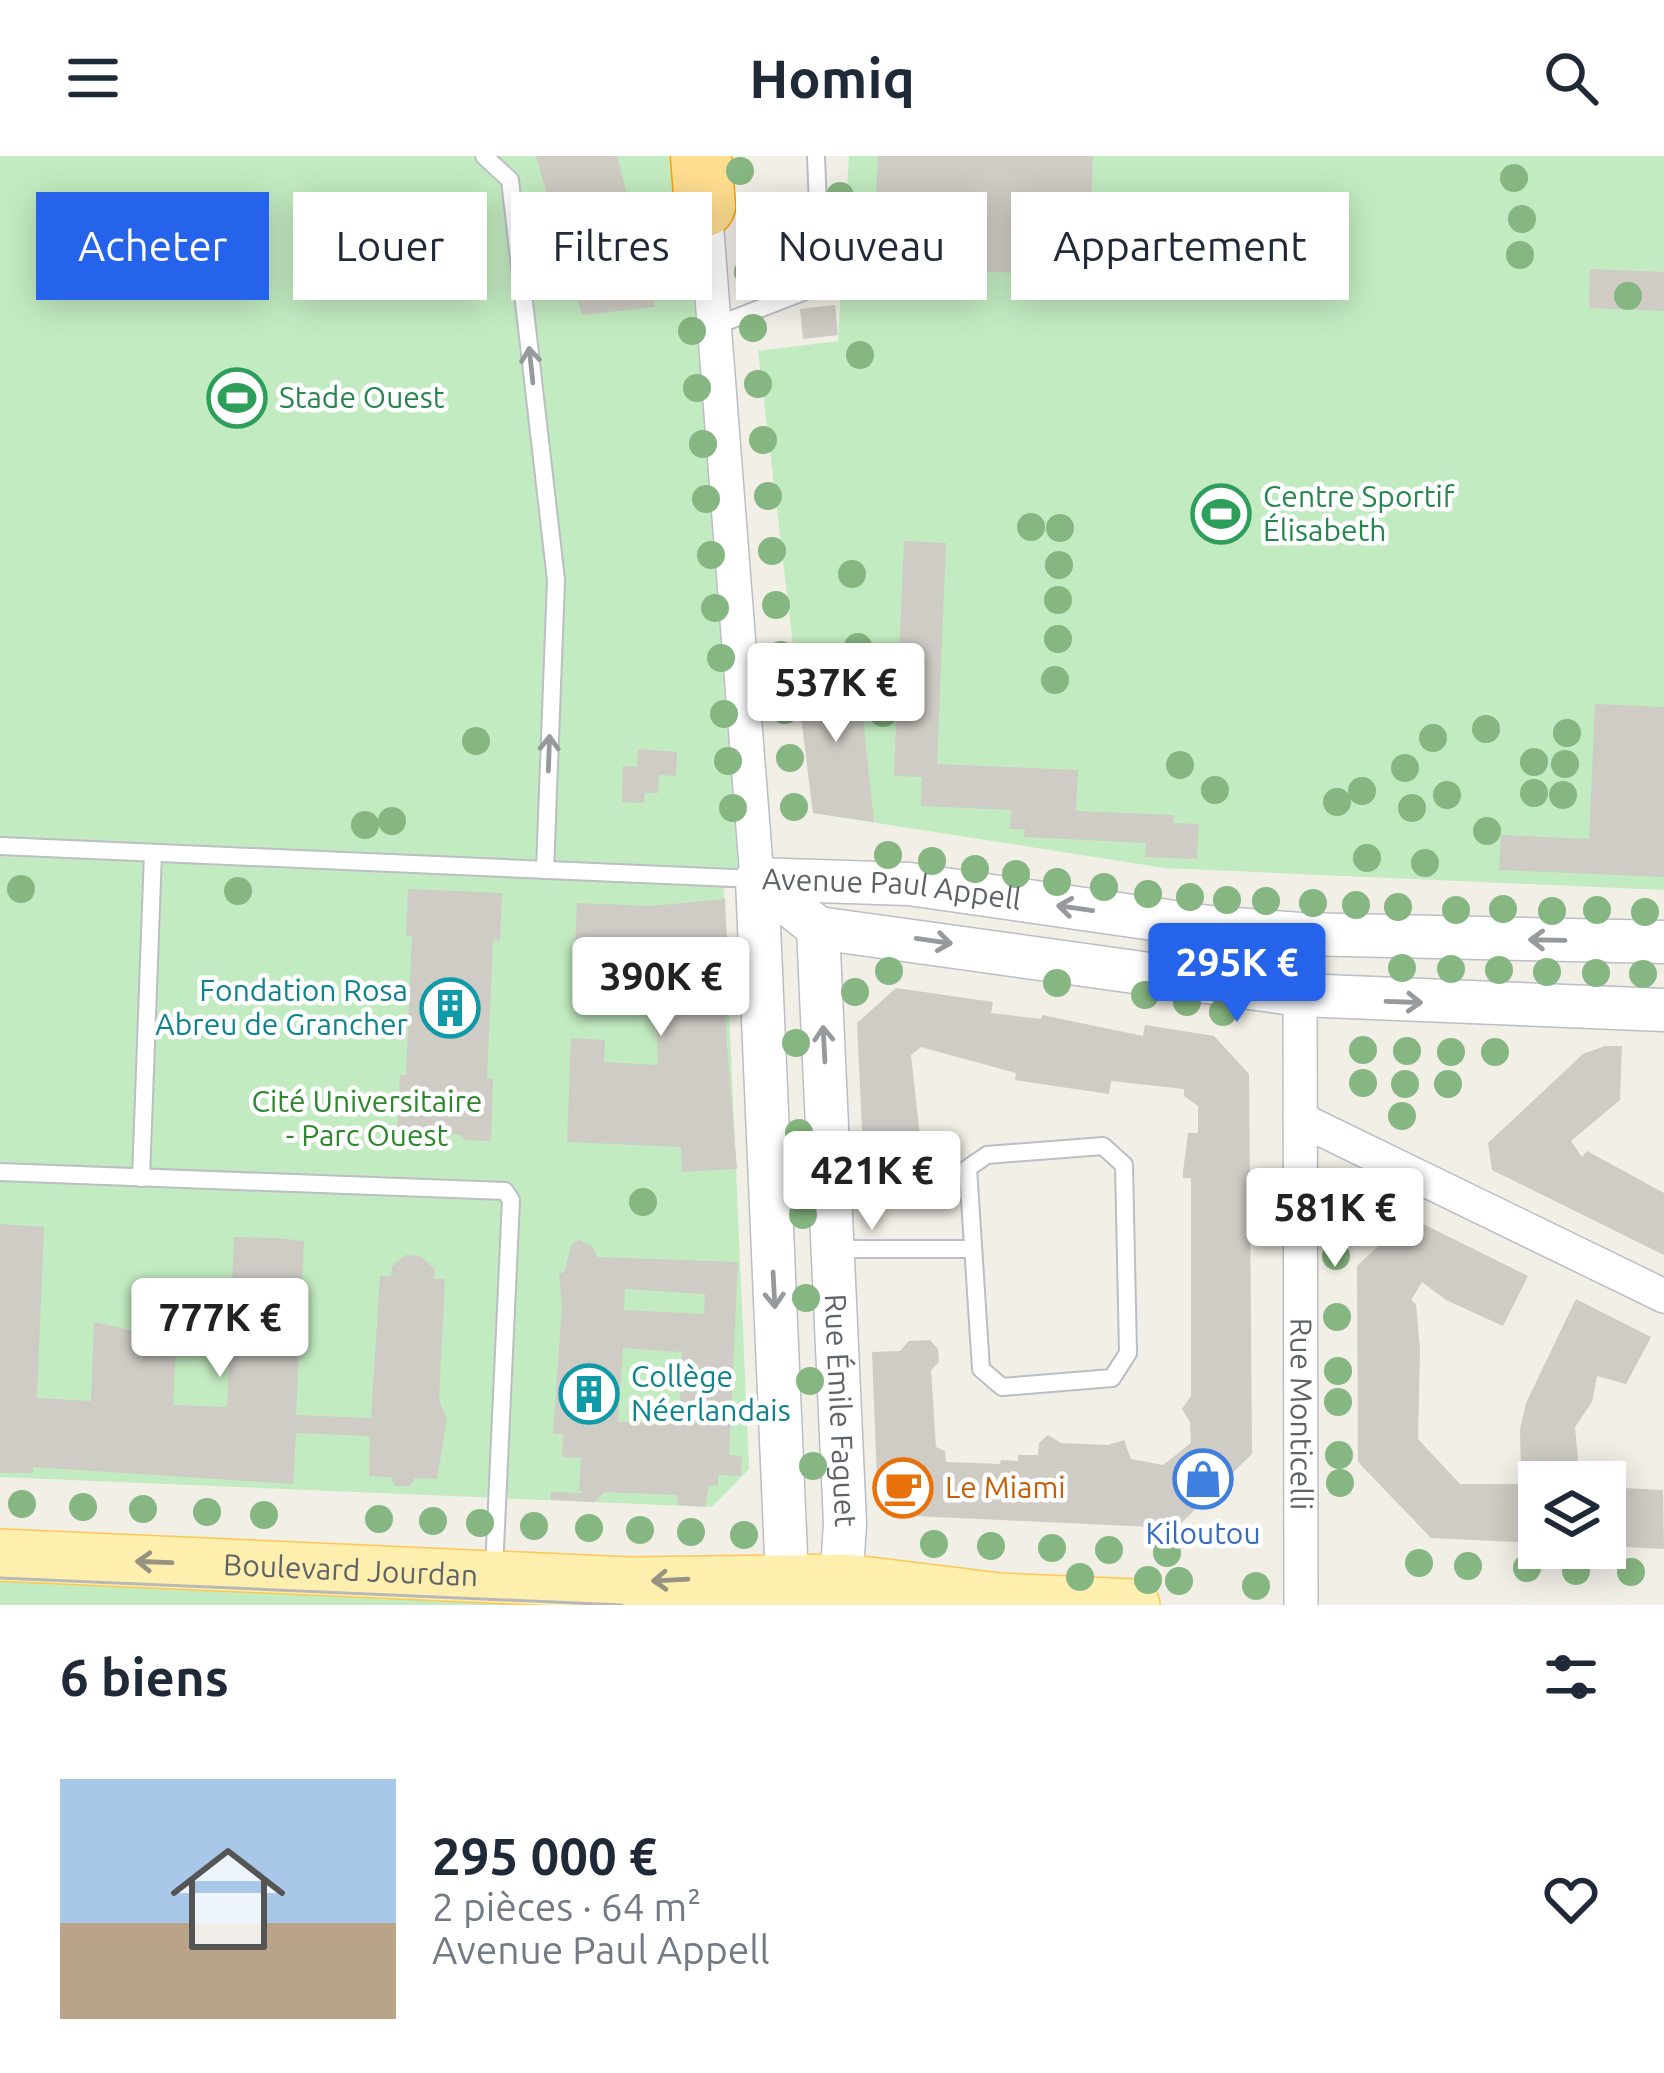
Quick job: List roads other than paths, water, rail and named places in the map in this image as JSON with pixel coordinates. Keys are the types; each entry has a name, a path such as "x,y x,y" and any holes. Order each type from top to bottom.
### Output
{"main road":[{"name":"Boulevard Jourdan","path":"0,1555 1134,1605"}],"street":[{"path":"710,177 715,326 757,879"},
{"name":"Avenue Paul Appell","path":"757,879 818,928 1300,995 1664,1010"},
{"name":"Avenue Paul Appell","path":"757,879 909,884 1209,927 1300,934 1664,942"},
{"name":"Rue Émile Faguet","path":"757,879 789,1592"},
{"name":"Rue Émile Faguet","path":"818,928 834,1249 842,1592"},
{"name":"Rue Monticelli","path":"1300,934 1301,1605"},
{"path":"1300,1119 1664,1296"}],"lane":[{"path":"484,156 510,180 556,580 545,870"},
{"path":"715,326 821,285 816,156"},
{"path":"0,846 757,879"},
{"path":"141,1178 153,853"},
{"path":"1103,1146 1124,1165 1128,1353 1112,1378 1002,1388 981,1369 970,1249 968,1168 987,1155 1103,1146"},
{"path":"0,1172 505,1191 511,1200 493,1576"},
{"path":"834,1249 970,1249"}],"tram line":[{"path":"0,1578 622,1605"}],"place":[{"name":"Stade Ouest","path":"237,398"},
{"name":"Centre Sportif Élisabeth","path":"1221,514"},
{"name":"Fondation Rosa Abreu de Grancher","path":"450,1008"},
{"name":"Collège Néerlandais","path":"589,1394"},
{"name":"Kiloutou","path":"1203,1479"},
{"name":"Le Miami","path":"903,1488"}],"park label":[{"name":"Cité Universitaire - Parc Ouest","path":"367,1119"}]}
